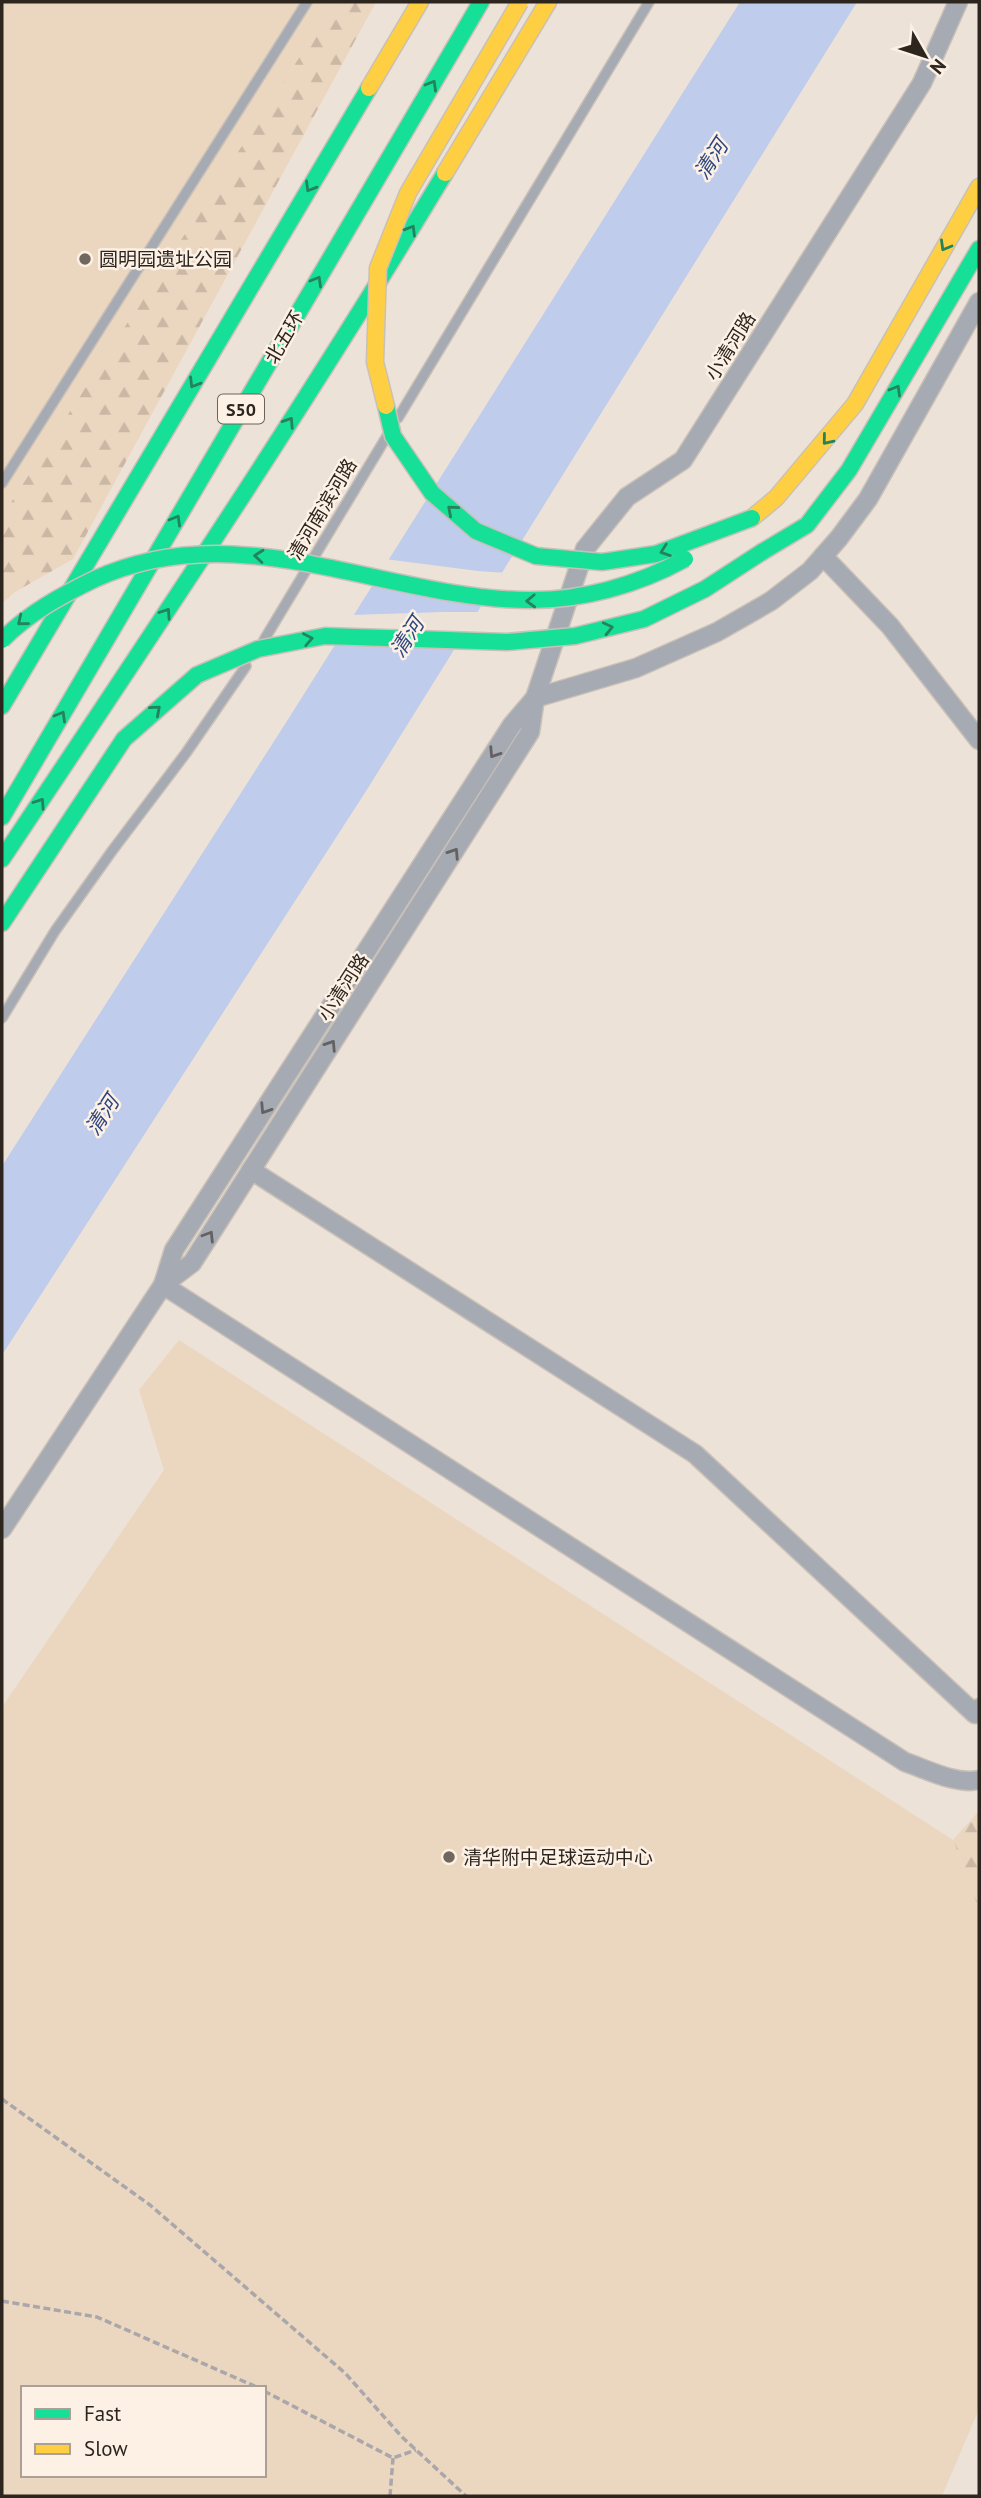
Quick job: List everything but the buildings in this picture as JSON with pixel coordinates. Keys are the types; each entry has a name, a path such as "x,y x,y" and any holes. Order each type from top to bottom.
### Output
{"highway":[{"path":"324,164 410,2"},
{"name":"S50","path":"2,706 419,2"},
{"name":"北五环","path":"2,817 481,2"},
{"path":"520,2 408,193 378,268 375,362 393,436 432,493 476,531 536,556 603,562 656,554 752,518"},
{"path":"2,859 170,608 368,298 548,2"},
{"path":"2,640 21,620 66,592 124,566 178,557 258,555 460,596 525,602 589,596 661,573 752,518 776,498 855,404 979,187"},
{"path":"2,923 124,738 197,675 258,649 325,636 507,642 575,636 645,619 705,589 807,525 849,470 979,249"}],"street":[{"name":"小清河路","path":"163,1285 192,1264 530,732 535,698 585,549 627,497 683,460 922,83 958,2"},
{"path":"535,698 636,668 717,632 771,601 810,571 839,538 867,499 979,302"},
{"path":"823,556 890,625 979,740"},
{"name":"小清河路","path":"2,1529 163,1285 174,1250 512,724 535,698"},
{"path":"251,1170 695,1454 975,1714 979,1708"},
{"path":"163,1285 905,1762 947,1776 972,1782 979,1780"}],"lane":[{"path":"2,483 307,2"},
{"name":"清河南滨河路","path":"2,1018 55,931 112,850 186,753 265,638 649,2"}],"path":[{"path":"2,2099 150,2205 345,2373 416,2450 466,2496"},
{"path":"2,2301 97,2317 254,2386"},
{"path":"266,2392 393,2458 416,2450"},
{"path":"390,2496 393,2458"}],"green space":[{"name":"圆明园遗址公园","path":"2,2 335,2 2,516"},
{"path":"335,2 376,2 73,559 15,592 2,603 2,516"},
{"path":"179,1340 953,1840 979,1910 979,2409 942,2496 2,2496 2,1707 164,1470 139,1390"},
{"path":"979,1811 979,1910 953,1840"}],"water":[{"name":"清河","path":"740,2 857,2 368,788 2,1355 2,1166 287,721"}],"pier":[{"path":"385,559 507,573 493,596 370,582"},
{"path":"482,612 467,637 335,638 350,615"}],"traffic: fast":[{"path":"2,817 481,2"},
{"path":"2,706 369,88"},
{"path":"2,859 283,433 445,173"},
{"path":"762,552 807,525 849,470 979,249"},
{"path":"386,406 393,436 432,493 476,531 536,556 602,562 656,554 752,518"},
{"path":"197,675 258,649 325,636 507,642 575,636 644,619 705,589 762,552"},
{"path":"2,640 23,621 95,579 149,561 203,554 256,556 472,596 527,600 568,598 609,590 648,577 685,559"},
{"path":"2,923 124,739 197,675"}],"traffic: slow":[{"path":"369,88 420,2"},
{"path":"386,406 375,362 378,268 408,193 520,2"},
{"path":"445,173 548,2"},
{"path":"752,518 776,498 855,404 979,187"}],"place":[{"name":"圆明园遗址公园","path":"85,259"},
{"name":"清华附中足球运动中心","path":"449,1857"}]}
